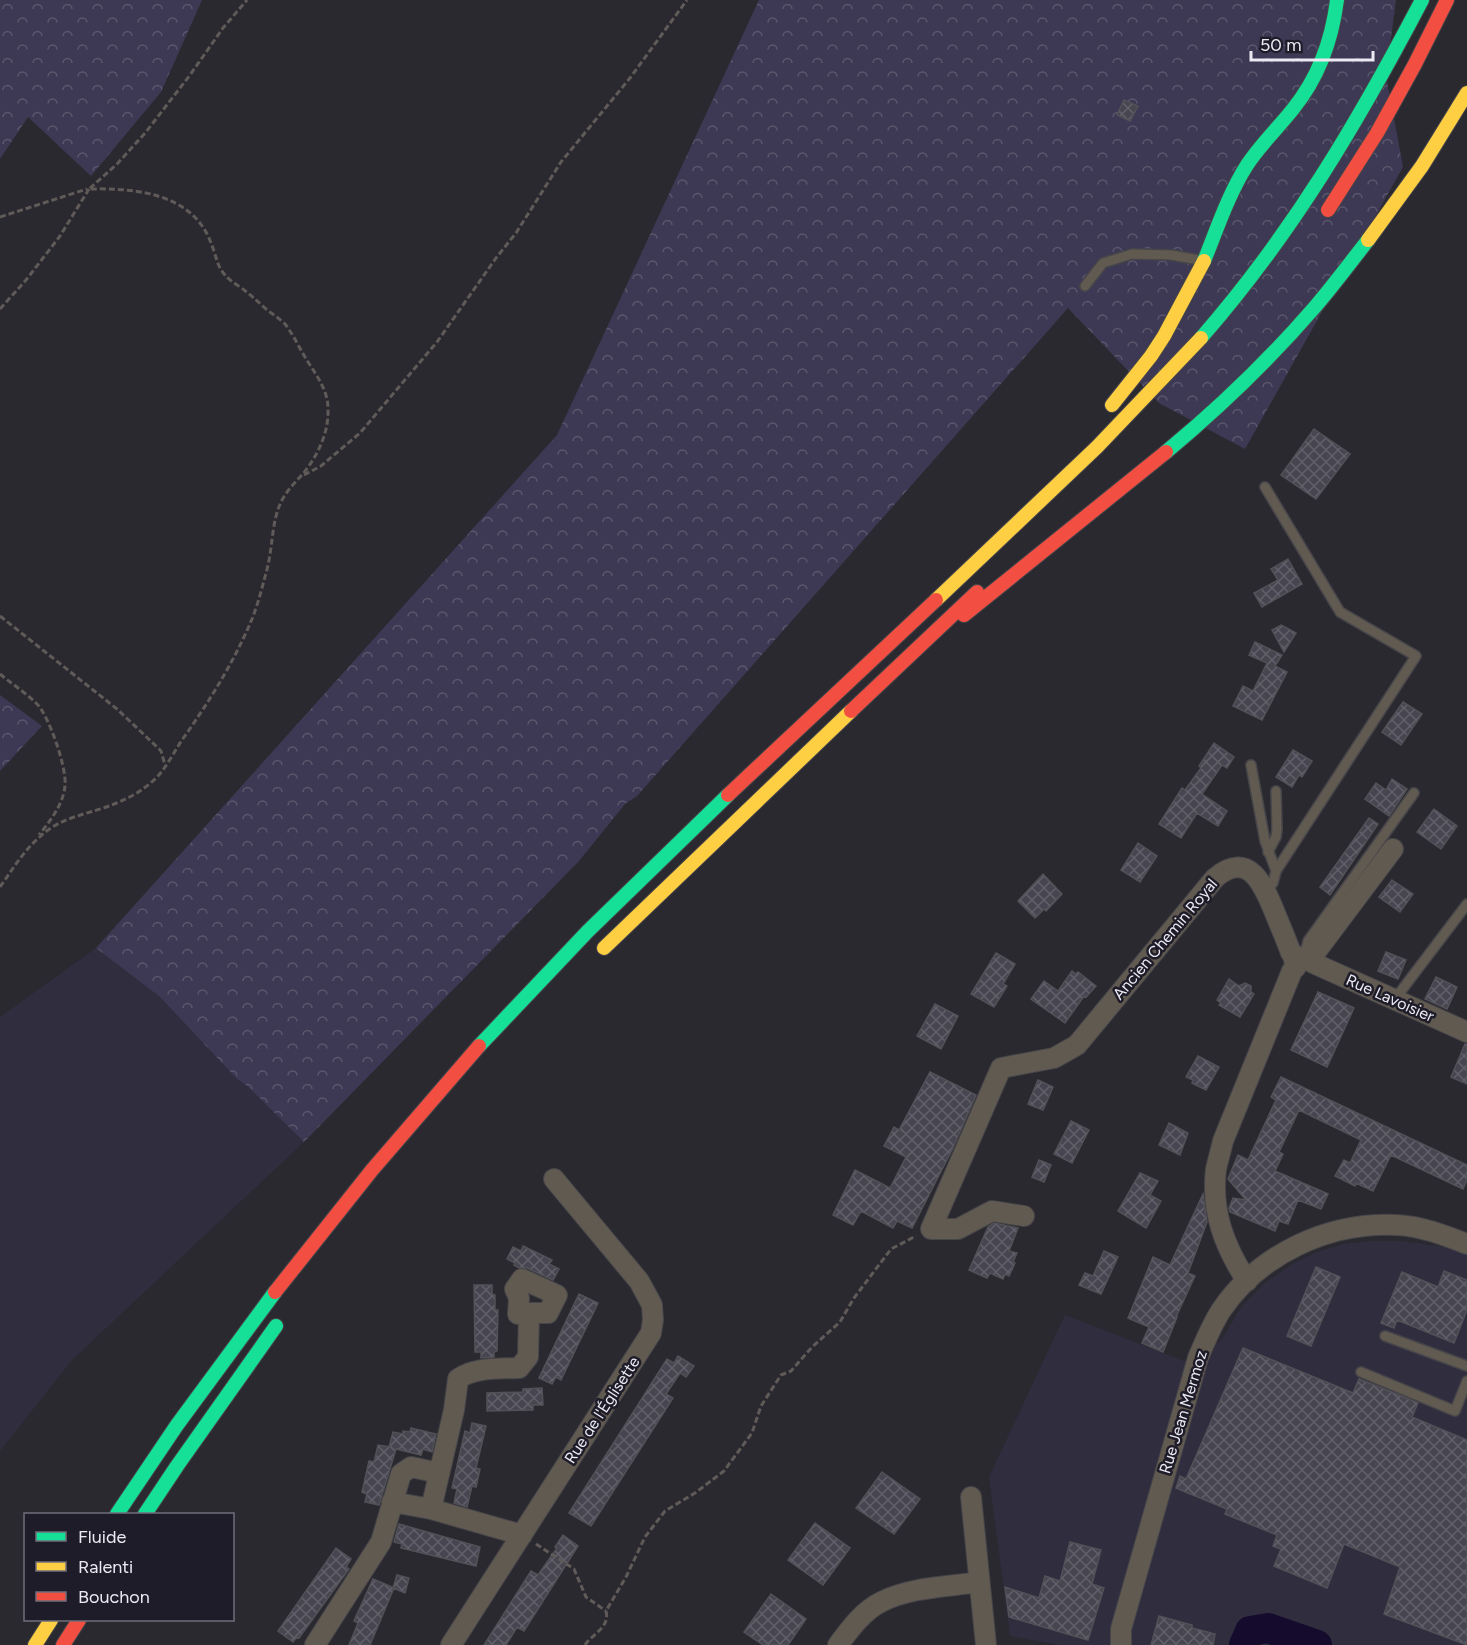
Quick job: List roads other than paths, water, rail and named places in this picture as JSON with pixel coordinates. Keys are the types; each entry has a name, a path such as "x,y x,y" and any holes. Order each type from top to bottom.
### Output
{"main road":[{"path":"1106,412 1164,336 1204,261 1234,187 1262,145 1298,102 1318,69 1327,46 1337,0"},
{"path":"118,1513 154,1457 234,1345 306,1251 414,1118 524,997 662,858 1109,436 1212,326 1280,239 1310,196 1363,111 1422,0"},
{"path":"1321,219 1377,133 1447,0"},
{"path":"890,675 1145,470 1204,420 1250,376 1314,308 1371,237 1422,166 1467,93"},
{"path":"872,659 1034,488"},
{"path":"592,959 1020,552"},
{"path":"146,1513 197,1437 284,1316"},
{"path":"35,1645 50,1621"},
{"path":"63,1645 78,1621"}],"street":[{"path":"1247,1281 1234,1261 1219,1221 1215,1192 1216,1169 1223,1141 1292,971 1305,958 1315,953 1393,849"},
{"name":"Ancien Chemin Royal","path":"1024,1216 992,1210 958,1229 931,1229 1001,1068 1054,1058 1077,1045 1223,871 1242,868 1254,874 1266,889 1291,953 1305,958"},
{"name":"Rue Lavoisier","path":"1305,958 1467,1032"},
{"name":"Rue de l'Églisette","path":"452,1645 651,1333 652,1305 639,1281 554,1179"},
{"name":"Rue Jean Mermoz","path":"1121,1645 1121,1629 1198,1358 1209,1330 1234,1293 1267,1264 1307,1241 1324,1234 1359,1226 1397,1225 1424,1230 1467,1244"},
{"path":"431,1509 458,1379 474,1371 519,1368 528,1358 529,1313"},
{"path":"315,1645 381,1542 401,1474 411,1467 439,1473"},
{"path":"971,1497 987,1645"},
{"path":"392,1502 431,1509 522,1534"},
{"path":"838,1645 850,1628 880,1603 905,1594 979,1582"}],"lane":[{"path":"1085,286 1103,263 1132,254 1171,255 1204,261"},
{"path":"1265,487 1340,612 1416,656 1276,872 1272,884 1266,889"},
{"path":"1251,765 1268,852 1276,872"},
{"path":"1268,852 1276,837 1276,791"},
{"path":"1305,958 1308,941 1414,793"},
{"path":"1395,999 1467,903"},
{"path":"1385,1336 1467,1366"},
{"path":"1361,1372 1455,1411 1467,1381"}],"waterway":[{"path":"1244,1645 1250,1631 1268,1628 1317,1645"}]}
